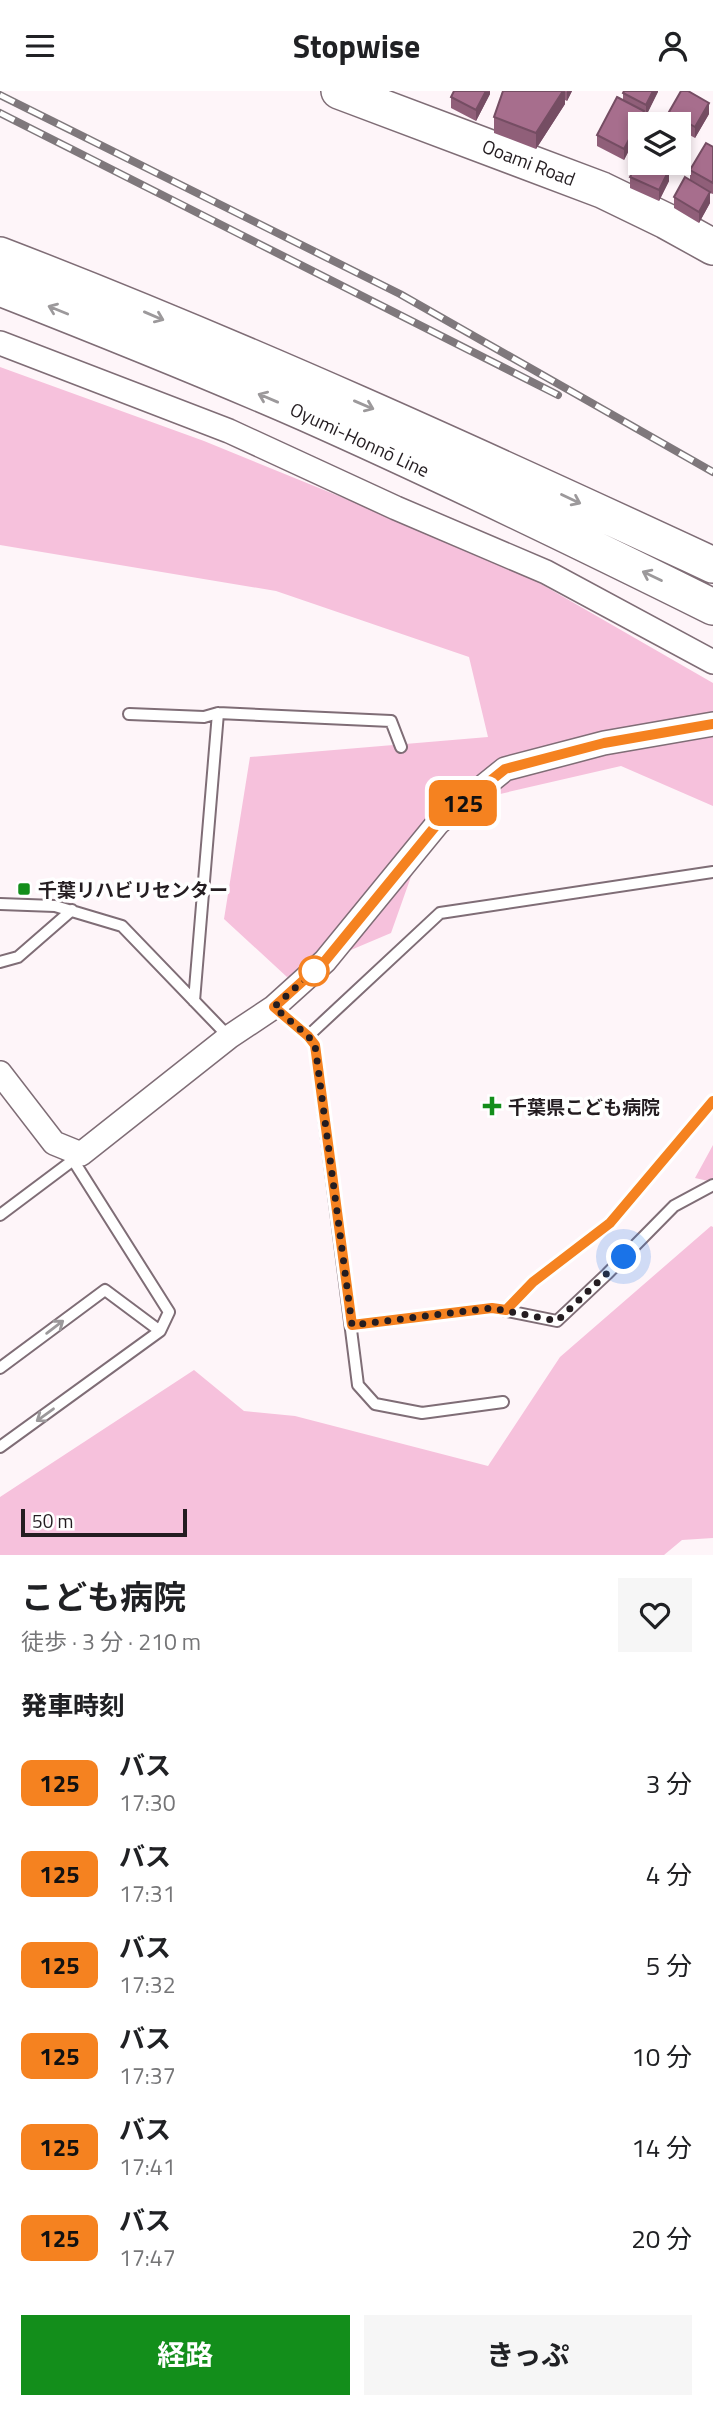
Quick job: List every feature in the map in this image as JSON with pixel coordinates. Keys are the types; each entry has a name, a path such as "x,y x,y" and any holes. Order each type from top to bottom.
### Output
{"main road":[{"name":"Ooami Road","path":"339,91 602,190 713,247"},
{"name":"Oyumi-Honnō Line","path":"0,255 103,294 376,410 713,565"},
{"name":"Oyumi-Honnō Line","path":"0,288 148,346 306,414 549,526 713,607"}],"street":[{"path":"0,343 229,431 396,508 546,572 713,662"},
{"path":"4,1085 54,1143 77,1157 229,1037 274,1007 325,961 438,823 505,769 604,743 713,724"}],"lane":[{"path":"194,1001 218,713"},
{"path":"129,715 204,717 218,713 391,721 401,747"},
{"path":"308,1036 440,913 713,872"},
{"path":"0,904 55,906 122,926 229,1037"},
{"path":"0,962 18,957 72,910"},
{"path":"274,1007 315,1045 358,1385 375,1404 422,1413 503,1402"},
{"path":"506,1310 533,1282 610,1223 713,1101"},
{"path":"0,1216 77,1157 169,1312 160,1331 0,1447"},
{"path":"352,1325 492,1308 557,1321 674,1206 713,1185"},
{"path":"0,1368 105,1290 160,1331"}],"shaded area":[{"path":"0,367 204,441 508,565 713,683 713,806 621,766 435,809 391,933 287,977 224,919 250,757 488,737 469,657 276,591 0,545"},
{"path":"713,1145 713,1182 695,1178"},
{"path":"711,1226 713,1538 682,1540 664,1555 0,1555 0,1497 194,1370 244,1411 295,1416 488,1466 560,1357"}],"building":[{"path":"454,91 486,91 476,110 451,97"},
{"path":"503,91 563,91 536,133 494,117"},
{"path":"653,91 646,105 623,93"},
{"path":"681,91 688,91 709,103 695,127 691,125 691,112 669,112"},
{"path":"617,97 644,111 628,112 628,141 624,149 597,135"},
{"path":"706,143 713,147 713,183 691,168"},
{"path":"631,175 666,175 659,190 630,177"},
{"path":"685,177 710,192 699,212 674,197"}],"railway":[{"path":"0,95 400,294 713,472"},
{"path":"0,113 558,395"}],"bus line":[{"name":"125","path":"713,724 604,743 505,769 438,823 325,961 274,1007 315,1045 352,1325 492,1308 506,1310 533,1282 610,1223 713,1101"}],"place":[{"name":"千葉リハビリセンター","path":"24,889"},
{"name":"千葉県こども病院","path":"492,1106"}],"route":[{"path":"314,971 274,1007 315,1045 352,1325 492,1308 557,1321 624,1257"}]}
